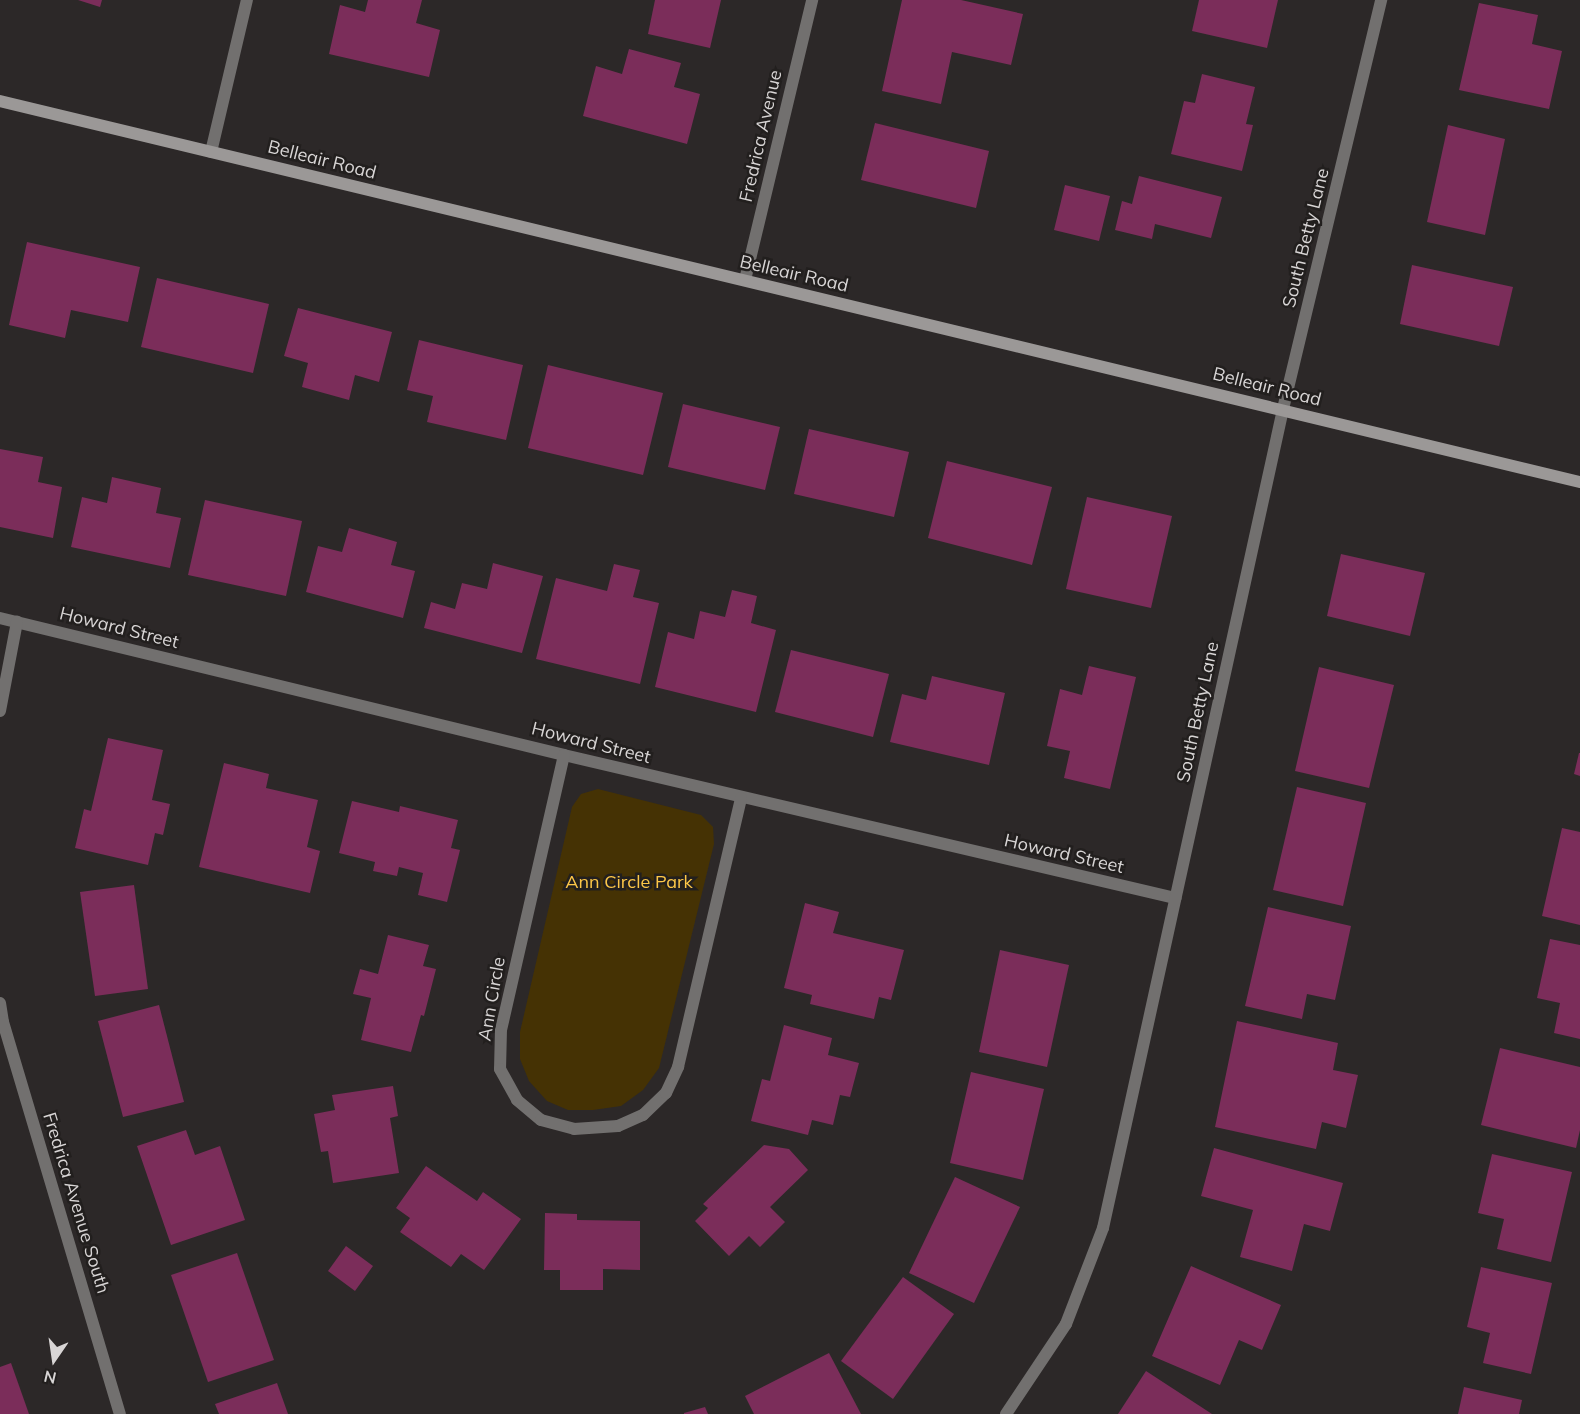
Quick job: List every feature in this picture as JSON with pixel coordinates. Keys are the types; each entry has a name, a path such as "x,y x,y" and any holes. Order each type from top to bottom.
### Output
{"main road":[{"name":"Belleair Road","path":"0,101 1580,482"}],"street":[{"path":"211,152 247,0"},
{"name":"Fredrica Avenue","path":"745,280 812,0"},
{"name":"South Betty Lane","path":"1006,1414 1066,1324 1103,1228 1283,409 1381,0"},
{"name":"Howard Street","path":"0,618 741,798 1175,898"},
{"path":"0,711 17,622"},
{"name":"Ann Circle","path":"564,755 501,1029 500,1069 517,1100 541,1120 574,1129 618,1126 643,1115 666,1093 678,1067 741,798"},
{"name":"Fredrica Avenue South","path":"0,1003 3,1022 120,1414"}],"green space":[{"name":"Ann Circle Park","path":"598,789 701,815 713,827 714,844 659,1068 643,1090 621,1106 593,1110 568,1110 547,1101 529,1081 520,1059 520,1032 572,807 581,794"}],"building":[{"path":"78,0 102,0 100,7"},
{"path":"368,0 422,0 416,23 440,30 429,77 329,54 340,5 365,12"},
{"path":"655,0 721,0 710,48 648,34"},
{"path":"902,0 961,0 1023,14 1011,65 952,52 941,104 882,91"},
{"path":"1199,0 1278,0 1267,48 1192,31"},
{"path":"1479,3 1538,15 1532,44 1562,51 1549,109 1459,90"},
{"path":"629,49 681,63 674,87 700,94 687,144 583,116 596,66 622,74"},
{"path":"1202,74 1255,87 1246,124 1253,125 1242,171 1171,154 1184,101 1195,103"},
{"path":"875,123 989,151 976,208 861,180"},
{"path":"1448,125 1505,139 1485,235 1427,222"},
{"path":"1139,176 1222,197 1211,238 1155,224 1152,239 1115,230 1122,201 1132,204"},
{"path":"1065,185 1110,196 1099,241 1054,230"},
{"path":"27,242 140,267 128,322 71,310 65,338 9,325"},
{"path":"1412,265 1513,287 1499,346 1400,324"},
{"path":"157,278 269,304 253,373 141,347"},
{"path":"298,308 392,332 379,382 355,375 349,400 302,387 308,363 284,356"},
{"path":"419,340 523,365 506,440 427,422 433,396 407,390"},
{"path":"548,365 663,393 643,475 528,448"},
{"path":"683,404 780,427 765,490 668,467"},
{"path":"809,429 909,452 894,517 794,494"},
{"path":"0,449 43,457 38,482 62,487 53,538 0,527"},
{"path":"947,461 1052,487 1032,565 928,538"},
{"path":"112,477 161,488 156,513 181,518 170,568 71,547 82,497 107,503"},
{"path":"1087,497 1172,516 1151,608 1066,589"},
{"path":"205,500 302,521 286,596 188,575"},
{"path":"349,528 397,542 391,565 415,571 403,618 306,592 318,546 342,552"},
{"path":"1341,554 1425,573 1410,636 1327,616"},
{"path":"493,563 543,576 522,653 424,628 431,602 455,609 462,583 487,589"},
{"path":"614,564 640,570 633,597 659,603 640,684 536,659 556,578 607,591"},
{"path":"732,590 757,596 751,623 776,630 756,712 655,687 668,632 694,639 700,611 725,617"},
{"path":"791,650 889,674 873,737 775,712"},
{"path":"1089,666 1136,677 1110,789 1064,778 1070,751 1047,746 1060,689 1082,695"},
{"path":"1319,667 1394,685 1369,788 1295,771"},
{"path":"932,676 1005,693 989,765 890,742 902,694 926,700"},
{"path":"108,738 163,750 152,800 170,804 163,835 155,833 148,865 75,848 84,809 91,811"},
{"path":"1580,753 1580,776 1574,774"},
{"path":"224,763 269,774 266,788 318,800 307,847 320,851 310,893 199,867"},
{"path":"1297,787 1366,803 1343,906 1273,890"},
{"path":"352,801 399,812 400,806 458,820 451,848 460,850 447,902 418,895 423,873 399,867 397,876 373,871 375,862 339,853"},
{"path":"1562,828 1580,832 1580,925 1542,916"},
{"path":"134,885 148,989 95,996 80,892"},
{"path":"805,903 839,912 833,933 904,950 891,1000 879,997 874,1019 810,1004 812,995 784,988"},
{"path":"1268,907 1351,926 1335,1000 1307,994 1302,1019 1245,1006"},
{"path":"388,935 429,945 423,966 436,969 424,1016 421,1015 411,1052 361,1040 371,998 353,994 360,969 378,974"},
{"path":"1550,939 1580,945 1580,1039 1554,1033 1560,1003 1537,998"},
{"path":"1000,950 1069,965 1047,1067 979,1052"},
{"path":"159,1005 184,1102 123,1117 98,1021"},
{"path":"1237,1021 1338,1043 1333,1070 1358,1075 1346,1128 1322,1122 1316,1149 1215,1127"},
{"path":"784,1025 832,1038 828,1055 859,1063 850,1097 840,1095 833,1125 812,1120 808,1135 751,1121 762,1079 770,1081"},
{"path":"1500,1048 1580,1067 1580,1130 1576,1148 1481,1125"},
{"path":"971,1072 1044,1089 1023,1180 950,1163"},
{"path":"393,1086 398,1116 390,1118 399,1173 333,1183 328,1151 321,1152 314,1114 335,1110 332,1095"},
{"path":"186,1130 195,1155 220,1146 245,1220 171,1245 137,1146"},
{"path":"764,1145 789,1149 808,1170 770,1207 785,1222 760,1247 749,1236 729,1256 695,1221 708,1208 703,1204"},
{"path":"1214,1148 1343,1183 1330,1231 1304,1224 1292,1271 1240,1257 1253,1210 1201,1196"},
{"path":"1492,1154 1572,1172 1551,1262 1497,1249 1504,1219 1478,1213"},
{"path":"426,1166 477,1201 483,1192 521,1219 484,1270 461,1254 451,1267 400,1232 410,1218 396,1208"},
{"path":"955,1177 1020,1207 974,1303 909,1273"},
{"path":"545,1213 577,1214 577,1220 640,1221 640,1270 603,1269 603,1290 560,1290 560,1270 544,1270"},
{"path":"346,1246 373,1266 355,1291 328,1271"},
{"path":"237,1253 274,1360 208,1382 171,1275"},
{"path":"1191,1266 1281,1305 1262,1350 1239,1340 1220,1385 1152,1356"},
{"path":"1481,1267 1552,1283 1531,1374 1483,1363 1490,1333 1467,1327"},
{"path":"903,1277 954,1314 893,1399 841,1361"},
{"path":"829,1353 861,1414 754,1414 745,1396"},
{"path":"11,1363 29,1414 0,1414 0,1367"},
{"path":"1146,1371 1212,1414 1118,1414"},
{"path":"277,1383 288,1414 219,1414 215,1404"},
{"path":"1464,1387 1522,1400 1519,1414 1458,1414"},
{"path":"705,1407 708,1414 684,1414 684,1413"}]}
